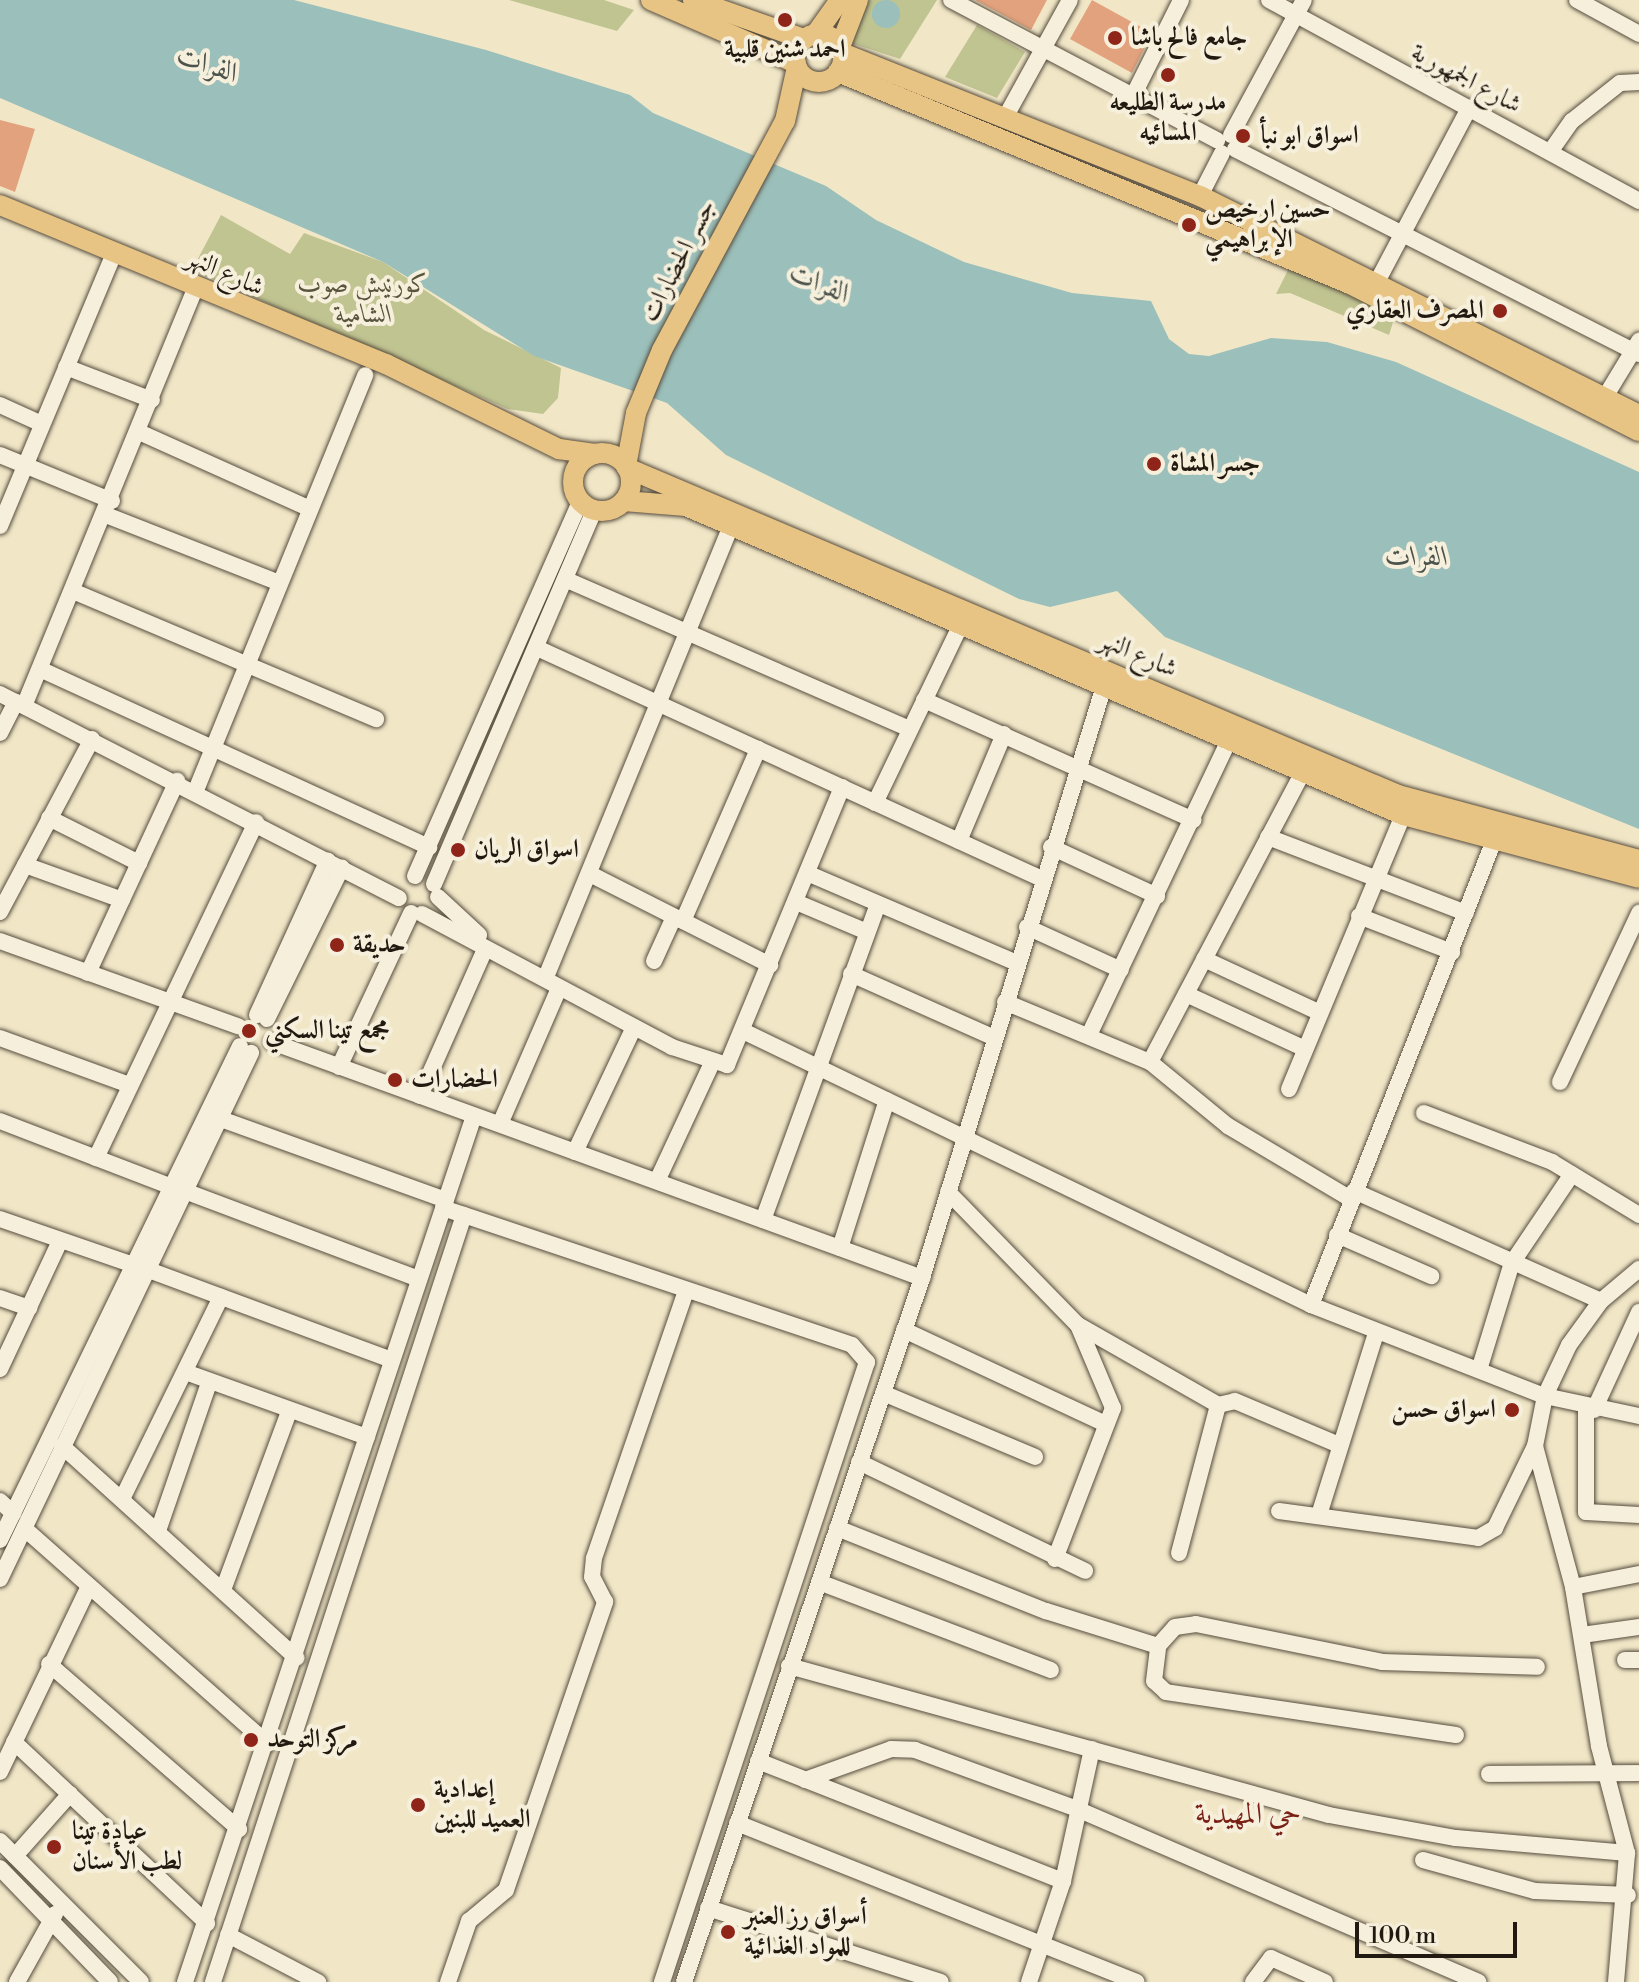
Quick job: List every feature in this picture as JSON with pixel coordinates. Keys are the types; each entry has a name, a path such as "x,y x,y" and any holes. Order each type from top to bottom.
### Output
{"main road":[{"path":"651,0 796,65 806,78 837,63 1006,116 1120,162 1378,280 1639,415"},
{"path":"693,0 810,37 837,63 1350,284 1639,431"},
{"path":"781,129 796,65 810,37 840,0"},
{"path":"781,129 837,63 858,0"},
{"name":"جسر الحضارات","path":"636,413 684,304 781,129"},
{"path":"1110,182 1120,162"},
{"name":"شارع النهر","path":"2,211 114,253 421,379 559,449 597,454"},
{"path":"572,482 579,464 597,454 636,413"},
{"path":"559,449 572,482 587,506 624,501 626,467 636,413"},
{"path":"597,454 626,467"},
{"name":"شارع النهر","path":"626,467 896,588 1354,785 1403,815 1639,878"},
{"name":"شارع النهر","path":"624,501 676,503 896,588 960,626 1303,772 1639,860"}],"street":[{"path":"951,0 1226,144 1637,349 1605,397"},
{"path":"1006,116 1070,0"},
{"path":"1133,96 1181,0"},
{"name":"شارع الجمهورية","path":"1269,0 1300,7 1469,108 1639,201"},
{"path":"1577,0 1639,34"},
{"path":"1200,196 1300,7"},
{"path":"1550,152 1572,121 1620,83 1639,82"},
{"path":"1378,280 1469,108"},
{"path":"0,526 114,253"},
{"path":"0,733 42,670 196,287"},
{"path":"66,367 152,400"},
{"path":"196,790 306,507 365,375"},
{"path":"0,405 42,424"},
{"path":"139,432 306,507"},
{"path":"0,455 109,508 277,582"},
{"path":"339,1067 416,914 436,890 567,580 587,506"},
{"path":"399,898 415,876 429,847 587,506"},
{"path":"548,972 663,706 731,526"},
{"path":"567,580 909,729"},
{"path":"75,592 246,667 376,719"},
{"path":"875,803 960,626"},
{"path":"537,648 1042,879"},
{"path":"42,670 429,847"},
{"path":"684,1982 922,1278 1051,847 1104,686"},
{"path":"0,694 196,790 399,898 416,914 689,1053"},
{"path":"924,700 1194,820"},
{"path":"959,841 1004,734"},
{"path":"0,912 92,739"},
{"path":"1089,1035 1194,820 1229,740"},
{"path":"654,961 678,919 758,749"},
{"path":"1150,1062 1303,772"},
{"path":"88,973 177,781"},
{"path":"415,876 436,890 469,928 711,1065 730,1062 842,787"},
{"path":"1289,1089 1316,1011 1403,815"},
{"path":"49,818 139,863"},
{"path":"96,1158 167,1001 256,822"},
{"path":"1268,837 1466,913"},
{"path":"1311,1305 1494,840"},
{"path":"1051,847 1157,896"},
{"path":"0,941 238,1026 262,1017 335,863"},
{"path":"25,865 122,900"},
{"path":"807,873 1017,963"},
{"path":"590,874 770,965"},
{"path":"796,902 867,932"},
{"path":"763,1220 816,1066 878,904"},
{"path":"1560,1082 1639,913"},
{"path":"1359,916 1452,952"},
{"path":"1027,927 1121,970"},
{"path":"420,1096 485,949"},
{"path":"1204,959 1316,1011"},
{"path":"851,974 995,1038"},
{"path":"500,1124 559,988"},
{"path":"1186,994 1303,1048"},
{"path":"1005,1002 1150,1062 1228,1126 1352,1195 1601,1301"},
{"path":"262,1017 272,1042"},
{"path":"174,1188 218,1118 245,1050 238,1026"},
{"path":"575,1152 634,1027"},
{"path":"743,1031 1311,1305 1376,1333 1545,1396 1590,1409 1639,1416"},
{"path":"0,1038 129,1085"},
{"path":"0,1540 6,1507 86,1377 174,1188 245,1050 272,1042 922,1278"},
{"path":"657,1181 711,1065"},
{"path":"840,1248 887,1100"},
{"path":"1424,1113 1572,1174 1639,1215"},
{"path":"185,1982 297,1658 474,1116"},
{"path":"218,1118 444,1204 464,1215 859,1348 867,1370 850,1427 662,1982"},
{"path":"0,1121 419,1279"},
{"path":"1479,1370 1512,1263 1572,1174"},
{"path":"948,1192 1078,1325 1218,1405 1235,1401 1339,1445"},
{"path":"213,1982 464,1215"},
{"path":"0,1219 392,1360"},
{"path":"1337,1235 1431,1276"},
{"path":"0,1369 60,1241"},
{"path":"1279,1511 1478,1538 1495,1528 1535,1446 1545,1396 1601,1301 1639,1269"},
{"path":"448,1982 469,1921 499,1902 511,1876 605,1602 592,1577 594,1558 686,1291"},
{"path":"122,1499 188,1373 221,1297"},
{"path":"0,1298 29,1308"},
{"path":"1639,1312 1590,1409 1586,1512 1639,1515"},
{"path":"1055,1559 1106,1424 1110,1390 1078,1325"},
{"path":"904,1330 1106,1424"},
{"path":"1319,1515 1376,1333"},
{"path":"188,1373 288,1414 367,1437"},
{"path":"2,1570 25,1529 62,1446 86,1377"},
{"path":"158,1531 209,1383"},
{"path":"883,1393 1035,1457"},
{"path":"1179,1553 1218,1405"},
{"path":"223,1590 288,1414"},
{"path":"850,1427 869,1433"},
{"path":"62,1446 297,1658"},
{"path":"1535,1446 1573,1587 1606,1773 1631,1835 1627,1853 1632,1889 1616,1982"},
{"path":"859,1462 1085,1571"},
{"path":"837,1528 1046,1611 1158,1646"},
{"path":"25,1529 268,1744"},
{"path":"1573,1587 1639,1574"},
{"path":"819,1582 1051,1670"},
{"path":"0,1772 49,1664 89,1586"},
{"path":"1456,1735 1166,1692 1154,1681 1158,1646 1175,1627 1196,1624 1382,1662 1537,1667"},
{"path":"1582,1635 1639,1627"},
{"path":"49,1664 239,1829"},
{"path":"789,1666 1329,1815 1456,1838 1627,1853"},
{"path":"14,1742 207,1923"},
{"path":"805,1780 905,1749 1077,1809 1478,1982"},
{"path":"1029,1982 1063,1881 1092,1749"},
{"path":"758,1761 1063,1881"},
{"path":"1489,1774 1639,1773"},
{"path":"15,1856 70,1794"},
{"path":"737,1823 1136,1982"},
{"path":"1456,1838 1457,1867"},
{"path":"0,1841 141,1982"},
{"path":"1423,1860 1535,1891 1632,1889"},
{"path":"0,1868 110,1982"},
{"path":"17,1982 62,1902"},
{"path":"708,1908 941,1982"},
{"path":"228,1935 318,1982"},
{"path":"1253,1982 1271,1958 1325,1982"}],"green space":[{"path":"509,0 604,0 634,10 617,31"},
{"path":"869,0 937,0 900,59 845,41"},
{"path":"977,25 1025,52 997,98 945,77"},
{"name":"كورنيش صوب الشامية","path":"221,215 290,254 304,233 383,262 484,330 561,368 558,398 543,414 508,409 192,270"},
{"path":"1289,268 1395,316 1389,335 1290,293 1276,294"}],"water":[{"name":"الفرات","path":"0,0 294,0 486,50 630,95 653,113 826,186 876,220 964,262 1072,293 1151,301 1169,339 1189,354 1209,356 1271,338 1327,342 1396,362 1639,472 1639,829 1165,637 1117,591 1050,607 1019,599 726,455 667,403 534,356 383,262 0,98"},
{"path":"886,0 896,4 900,14 896,24 886,28 876,24 872,14 876,4"}],"building":[{"path":"975,0 1047,0 1031,30"},
{"name":"جامع فالح باشا","path":"1092,0 1152,33 1132,73 1070,39"},
{"path":"0,120 35,129 15,192 0,186"}],"place":[{"name":"احمد شنين قلبية","path":"785,20"},
{"name":"جامع فالح باشا","path":"1115,38"},
{"name":"مدرسة الطليعه المسائيه","path":"1168,75"},
{"name":"اسواق ابو نبأ","path":"1243,136"},
{"name":"حسين ارخيص الإبراهيمي","path":"1189,225"},
{"name":"المصرف العقاري","path":"1500,311"},
{"name":"جسر المشاة","path":"1154,464"},
{"name":"اسواق الريان","path":"458,850"},
{"name":"حديقة","path":"337,945"},
{"name":"مجمع تينا السكني","path":"249,1031"},
{"name":"الحضارات","path":"395,1080"},
{"name":"اسواق حسن","path":"1512,1410"},
{"name":"مركز التوحد","path":"251,1740"},
{"name":"إعدادية العميد للبنين","path":"418,1805"},
{"name":"عيادة تينا لطب الأسنان","path":"54,1847"},
{"name":"أسواق رز العنبر للمواد الغذائية","path":"728,1932"}],"district":[{"name":"حي المهيدية","path":"1248,1814"}]}
